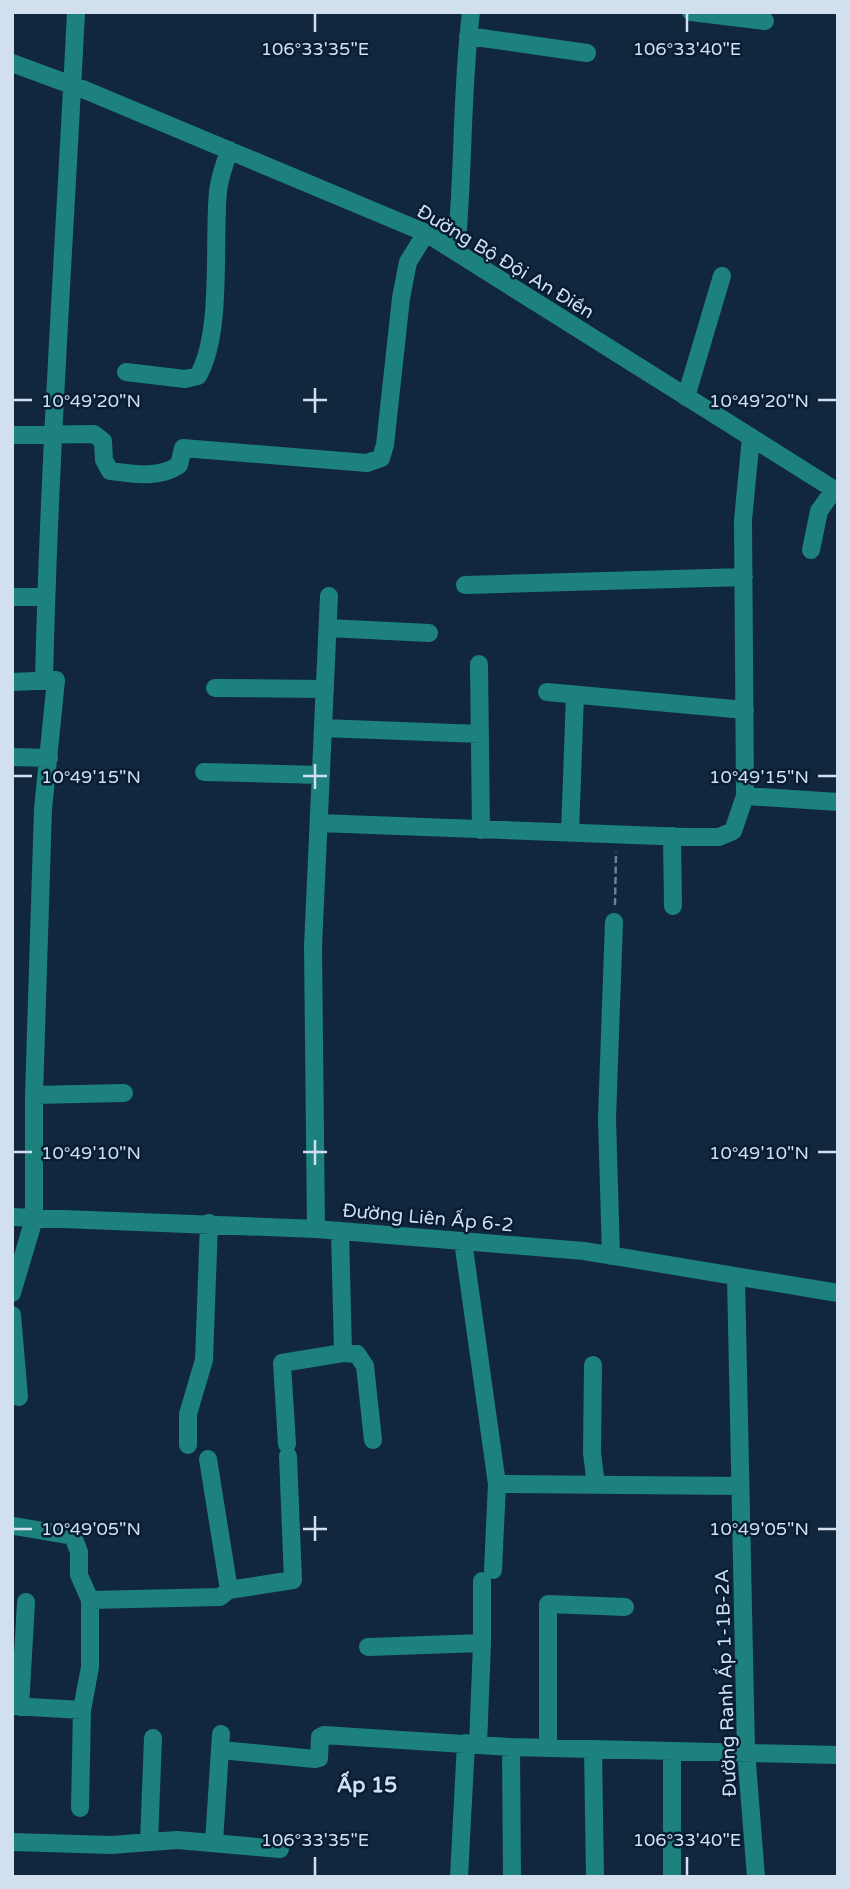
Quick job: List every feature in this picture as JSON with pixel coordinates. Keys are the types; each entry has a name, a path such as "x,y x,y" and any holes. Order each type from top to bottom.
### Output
{"street":[{"path":"44,681 76,12"},
{"path":"456,252 464,173 464,73 471,12"},
{"path":"691,12 765,21"},
{"path":"468,36 587,53"},
{"name":"Đường Bộ Đội An Điền","path":"12,63 72,85 426,233 836,491"},
{"path":"126,372 185,379 198,376 206,362 214,290 218,190 229,150"},
{"path":"12,435 94,434 103,441 104,460 110,471 138,474 166,474 178,466 183,448 367,463 381,458 385,445 401,298 408,262 426,233"},
{"path":"686,397 722,276"},
{"path":"318,822 672,836 719,837 733,831 745,796 743,520 751,437"},
{"path":"811,550 819,511 836,491"},
{"path":"465,585 744,577"},
{"path":"12,597 46,597"},
{"path":"316,1229 313,946 329,597"},
{"path":"328,628 429,633"},
{"path":"479,664 481,830"},
{"path":"12,682 56,680 43,809 34,1095 34,1219 12,1293"},
{"path":"215,688 325,689"},
{"path":"547,692 745,710"},
{"path":"570,833 576,695"},
{"path":"323,727 480,734"},
{"path":"12,757 49,758"},
{"path":"204,772 321,775"},
{"path":"745,796 838,802"},
{"path":"672,836 673,906"},
{"path":"611,1256 607,1118 614,922"},
{"path":"34,1095 124,1093"},
{"name":"Đường Liên Ấp 6-2","path":"12,1217 316,1229 583,1251 838,1293"},
{"path":"188,1445 188,1414 204,1360 209,1223"},
{"path":"341,1231 343,1353"},
{"path":"459,1877 497,1484 463,1241"},
{"name":"Đường Ranh Ấp 1-1B-2A","path":"736,1277 746,1751 756,1877"},
{"path":"12,1315 19,1397"},
{"path":"90,1600 220,1597 229,1590 293,1580 282,1363 343,1353 357,1354 365,1366 373,1440"},
{"path":"593,1365 592,1453 596,1485"},
{"path":"208,1459 229,1590"},
{"path":"497,1484 740,1486"},
{"path":"14,1527 73,1536 79,1552 79,1576 90,1600 90,1667 82,1710 80,1808"},
{"path":"26,1602 16,1706 82,1710"},
{"path":"548,1748 548,1604 625,1607"},
{"path":"368,1647 482,1643"},
{"path":"214,1842 221,1742 315,1759 319,1757 323,1735 511,1747 838,1755"},
{"path":"149,1842 153,1738"},
{"path":"511,1747 512,1877"},
{"path":"593,1749 595,1877"},
{"path":"672,1751 673,1877"},
{"path":"12,1842 111,1845 214,1842 280,1849"}],"path":[{"path":"614,922 617,834"}],"district":[{"name":"Ấp 15","path":"367,1785"}]}
